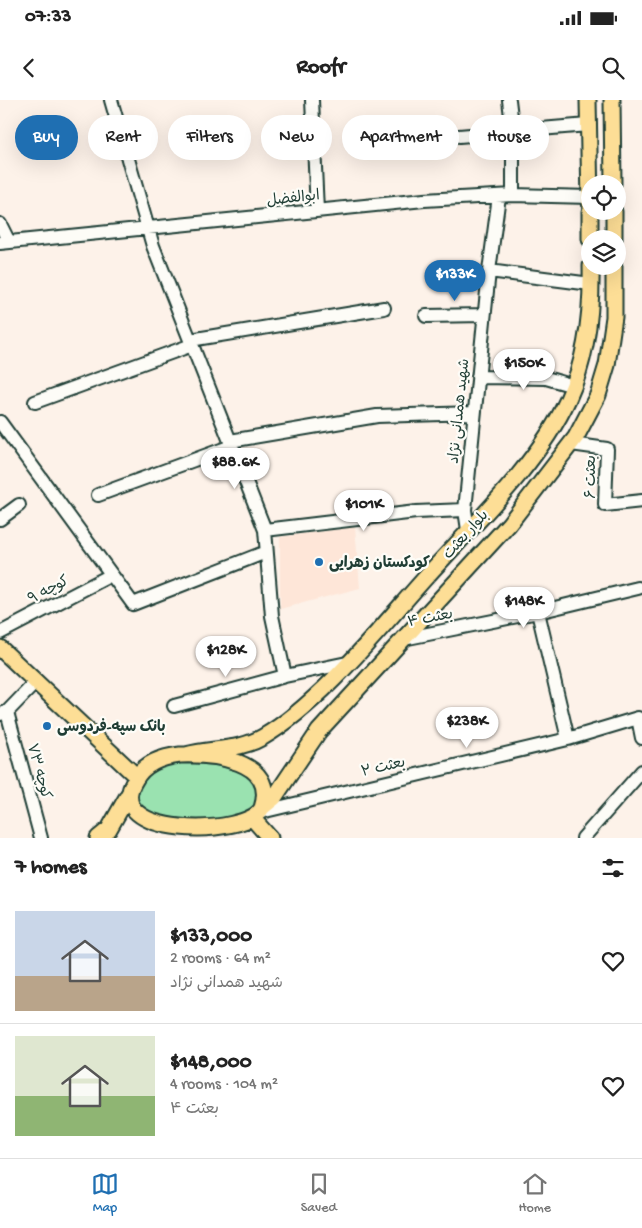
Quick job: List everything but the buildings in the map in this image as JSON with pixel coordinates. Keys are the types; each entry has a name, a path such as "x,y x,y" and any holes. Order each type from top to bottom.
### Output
{"main road":[{"path":"588,100 589,175"},
{"path":"612,100 613,175"},
{"name":"بلوار بعثت","path":"186,755 234,748 261,738 292,718 347,663 468,530 539,447 562,412 574,386 585,345 591,275"},
{"name":"بلوار بعثت","path":"259,813 274,798 319,731 509,524 571,444 598,395 607,365 614,317 614,275"},
{"path":"0,648 137,777"},
{"path":"98,838 109,829 137,777 156,760 164,757 186,755 228,758 245,765 255,774 264,792 259,813 270,838"},
{"path":"130,791 131,805 139,820 152,830 177,838 208,837 226,834 259,813"}],"street":[{"path":"111,100 153,246 265,530 272,616 285,676"},
{"path":"312,100 317,211"},
{"path":"509,100 511,115"},
{"path":"549,129 588,125"},
{"path":"459,136 469,135"},
{"path":"513,160 513,195"},
{"name":"ابوالفضل","path":"4,242 424,200 513,195 581,198"},
{"name":"شهید همدانی نژاد","path":"468,530 464,510 484,315 499,196"},
{"path":"0,224 4,242"},
{"path":"489,271 591,284"},
{"path":"35,402 191,343 384,308"},
{"path":"426,316 484,315"},
{"path":"478,377 546,378 574,386"},
{"path":"98,494 232,443 377,416 474,413"},
{"path":"0,422 133,604 266,552"},
{"name":"بعثت ۶","path":"571,444 607,448 604,505 642,501"},
{"path":"0,519 20,504"},
{"path":"265,530 416,512 464,510"},
{"name":"کوچه ۹","path":"0,633 111,575"},
{"name":"بعثت ۴","path":"403,639 538,612 638,588"},
{"path":"538,612 568,739"},
{"path":"174,706 285,676 347,663"},
{"path":"3,713 35,683"},
{"name":"کوچه ۷۳","path":"3,713 42,838"},
{"name":"بعثت ۲","path":"259,813 568,739 638,718 642,738"},
{"path":"583,838 642,772"}],"shaded area":[{"name":"کودکستان زهرایی","path":"355,527 360,588 280,609 280,537"}],"green space":[{"path":"175,762 234,767 249,775 254,783 257,792 256,804 246,817 215,829 142,816 135,791 152,769"}],"place":[{"name":"کودکستان زهرایی","path":"319,562"},
{"name":"بانک سپه-فردوسی","path":"47,726"}]}
